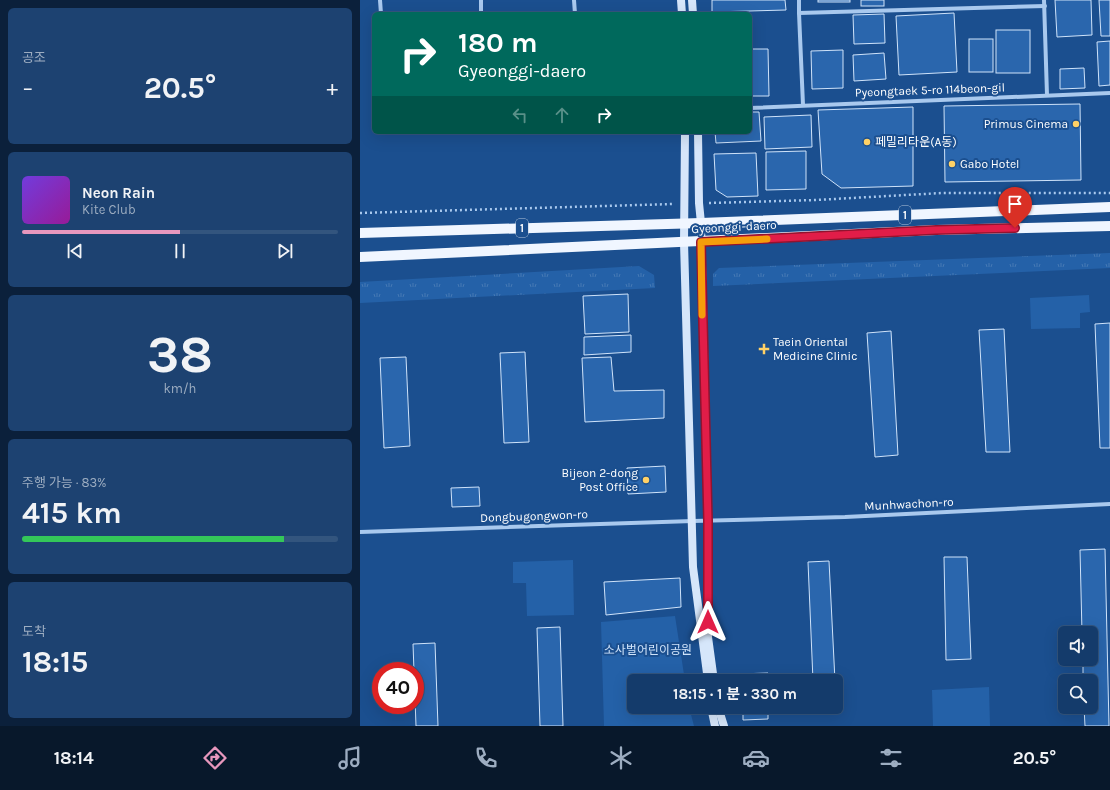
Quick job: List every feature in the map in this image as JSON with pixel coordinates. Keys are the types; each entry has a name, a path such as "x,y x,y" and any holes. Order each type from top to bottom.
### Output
{"main road":[{"name":"Gyeonggi-daero","path":"360,233 701,223 1110,207"},
{"name":"Gyeonggi-daero","path":"360,257 936,230 1110,226"}],"street":[{"path":"380,0 381,12"},
{"path":"481,0 481,12"},
{"path":"574,0 575,12"},
{"path":"682,0 682,12"},
{"path":"692,0 693,12"},
{"path":"799,0 803,105"},
{"path":"1044,0 1047,95"},
{"path":"799,12 1045,6"},
{"name":"Pyeongtaek 5-ro 114beon-gil","path":"752,108 1110,93"},
{"path":"684,134 684,242 693,521 693,567 707,674"},
{"path":"698,134 708,521 708,637 713,674"},
{"name":"Munhwachon-ro","path":"708,521 853,517 1110,504"},
{"name":"Dongbugongwon-ro","path":"360,532 708,521"},
{"path":"712,714 715,726"},
{"path":"720,714 724,726"}],"path":[{"path":"699,203 816,200 942,193 1110,193"},
{"path":"360,214 676,204"}],"green space":[{"path":"1110,253 1110,268 713,286 713,274 719,268"},
{"path":"639,266 654,275 655,288 360,303 360,282"},
{"path":"1089,295 1090,312 1080,313 1080,328 1031,329 1030,298"},
{"path":"573,560 574,615 527,616 526,583 513,583 513,562"},
{"name":"소사벌어린이공원","path":"675,616 684,674 627,674 627,714 691,714 694,726 604,726 601,622"},
{"path":"989,687 990,726 933,726 932,690"}],"building":[{"path":"712,0 785,0 786,10 712,12"},
{"path":"818,0 850,0 850,2 818,2"},
{"path":"861,0 884,0 884,6 861,6"},
{"path":"1055,0 1091,0 1092,35 1057,37"},
{"path":"1099,0 1110,0 1110,36 1101,36"},
{"path":"954,13 957,72 899,75 896,16"},
{"path":"884,14 885,43 854,44 853,15"},
{"path":"996,30 1030,30 1030,73 996,73"},
{"path":"969,39 993,39 993,72 969,72"},
{"path":"1110,41 1110,85 1099,86 1097,42"},
{"path":"752,49 768,49 769,96 752,96"},
{"path":"843,50 843,88 812,89 811,51"},
{"path":"884,53 886,79 854,81 853,55"},
{"path":"1084,68 1085,88 1060,89 1060,69"},
{"path":"1080,104 1081,180 945,182 944,106"},
{"name":"페밀리타운(A동)","path":"913,107 913,186 841,188 822,174 818,110"},
{"path":"752,112 759,112 761,141 716,143 715,134 752,134"},
{"path":"811,115 812,147 765,149 764,117"},
{"path":"806,151 806,189 766,190 766,152"},
{"path":"756,153 758,196 727,197 716,190 714,154"},
{"path":"628,294 629,332 585,334 583,296"},
{"path":"1110,323 1110,448 1100,448 1095,324"},
{"path":"1004,329 1010,452 986,452 979,330"},
{"path":"891,331 898,455 875,457 867,333"},
{"path":"631,335 631,352 584,355 584,337"},
{"path":"525,352 529,442 504,443 500,353"},
{"path":"406,357 410,446 384,448 380,358"},
{"path":"611,357 614,391 664,390 664,418 585,422 582,358"},
{"name":"Bijeon 2-dong Post Office","path":"665,466 666,492 628,494 627,468"},
{"path":"479,487 480,506 452,507 451,488"},
{"path":"1105,549 1109,726 1085,726 1084,714 1098,714 1098,674 1083,674 1083,666 1098,666 1098,626 1082,626 1080,550"},
{"path":"944,557 967,557 971,659 946,660"},
{"path":"829,561 835,674 813,674 808,562"},
{"path":"680,578 681,607 606,615 604,582"},
{"path":"560,627 563,726 540,726 537,628"},
{"path":"435,643 438,726 416,726 416,714 424,714 424,662 414,662 413,644"},
{"path":"768,673 768,674 739,674"},
{"path":"743,714 768,714 768,719 743,720"}],"slow traffic":[{"path":"702,315 701,242 767,239"}],"place":[{"name":"Primus Cinema","path":"1076,124"},
{"name":"페밀리타운(A동)","path":"867,142"},
{"name":"Gabo Hotel","path":"952,164"},
{"name":"Taein Oriental Medicine Clinic","path":"764,349"},
{"name":"Bijeon 2-dong Post Office","path":"646,480"}],"route":[{"path":"708,622 708,521 701,242 936,230 1015,228"}]}
